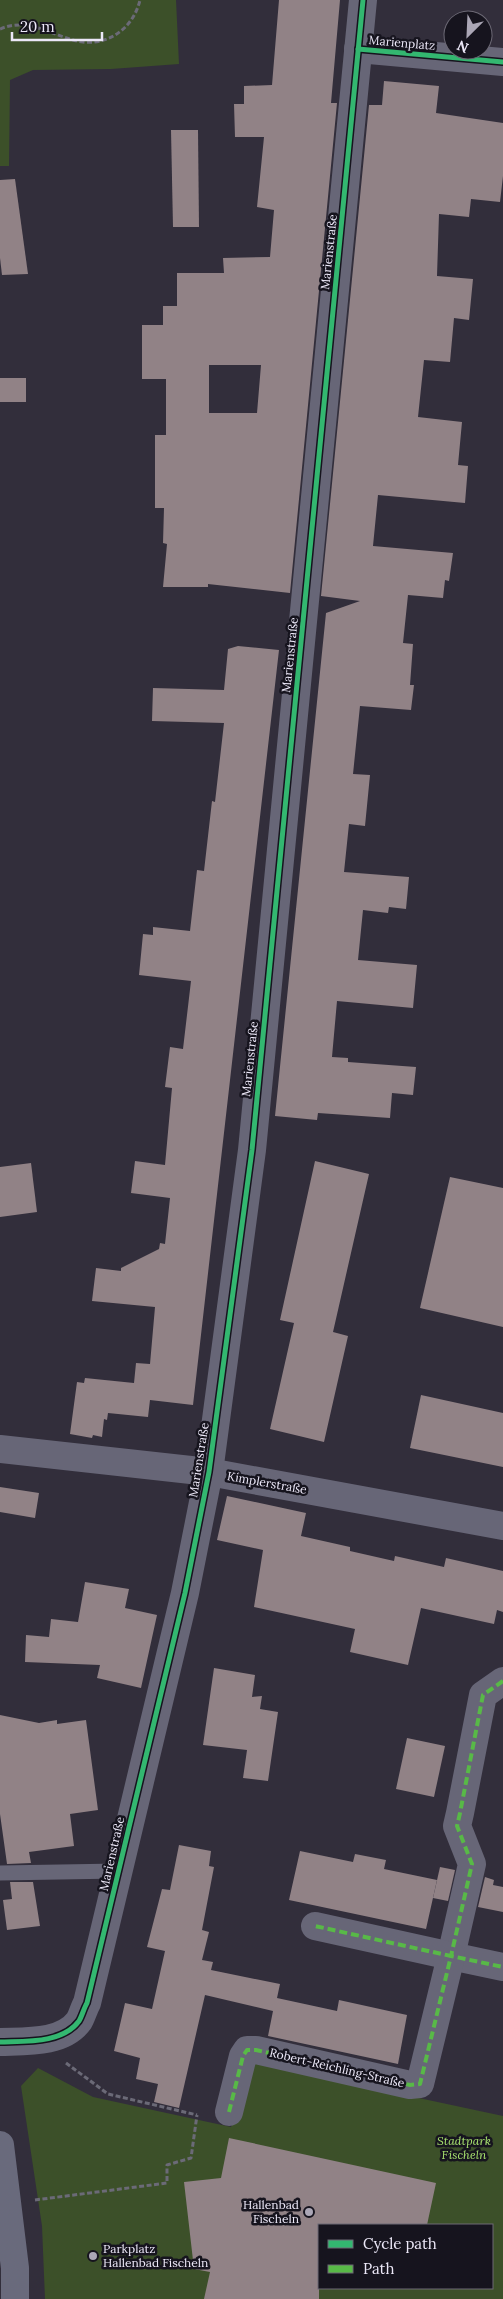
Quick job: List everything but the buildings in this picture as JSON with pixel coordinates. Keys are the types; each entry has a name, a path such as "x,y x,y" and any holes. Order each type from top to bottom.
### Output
{"main road":[{"path":"0,2145 15,2268 15,2299"}],"street":[{"name":"Marienstraße","path":"0,2042 35,2040 65,2033 78,2021 87,2003 185,1593 209,1472 252,1150 363,0"},
{"name":"Marienplatz","path":"358,49 503,62"},
{"name":"Kimplerstraße","path":"0,1449 209,1472 503,1526"},
{"name":"Robert-Reichling-Straße","path":"229,2112 242,2056 247,2050 256,2050 410,2085 420,2084 472,1864 458,1826 483,1695 503,1681"},
{"path":"315,1926 503,1967"}],"lane":[{"path":"0,1873 119,1871"}],"path":[{"path":"0,29 8,26 37,26 82,42 102,40 123,30 137,14 140,0"},
{"path":"35,2040 108,2094 197,2115 225,2115 229,2112"},
{"path":"7,2205 53,2196 166,2183 167,2165 191,2158 197,2115"}],"green space":[{"path":"0,0 176,0 179,64 111,69 33,70 10,80 9,166 0,166"},
{"name":"Stadtpark Fischeln","path":"255,2063 503,2116 503,2299 45,2299 42,2226 21,2086 38,2068 93,2097 231,2127"}],"marked path":[{"path":"503,1681 483,1695 457,1826 472,1864 451,1956 503,1967"},
{"path":"229,2112 243,2056 247,2050 256,2050 410,2085 420,2084 451,1956 315,1926"}],"cycle path":[{"path":"0,2042 42,2040 63,2034 79,2021 87,2003 185,1593 209,1472 252,1150 363,0"},
{"path":"358,49 503,62"}],"place":[{"name":"Hallenbad Fischeln","path":"309,2212"},
{"name":"Parkplatz Hallenbad Fischeln","path":"93,2256"}]}
